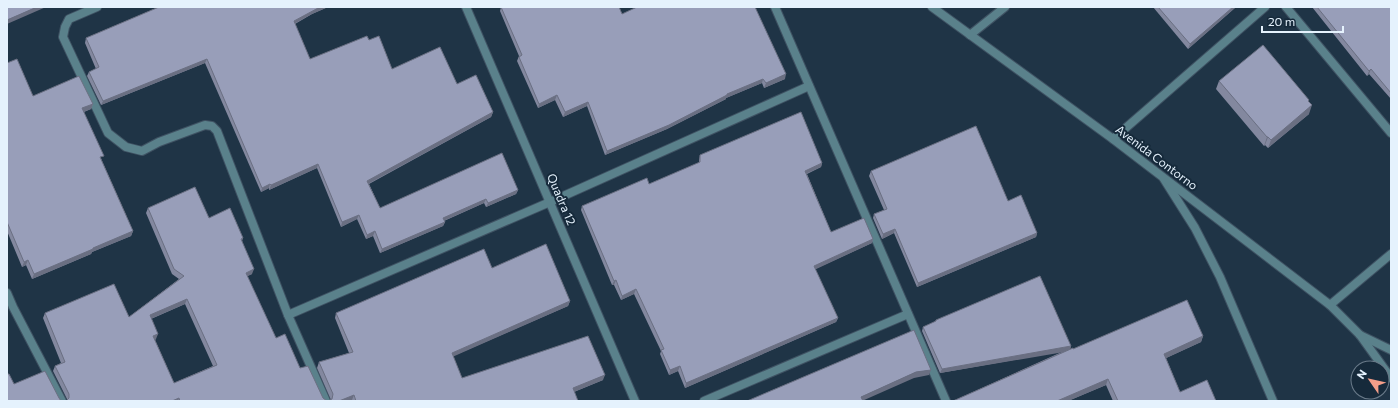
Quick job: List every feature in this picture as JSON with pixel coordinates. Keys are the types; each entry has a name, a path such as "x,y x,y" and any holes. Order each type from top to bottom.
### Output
{"street":[{"path":"97,7 69,19 65,27 63,37 108,133 126,147 142,151 159,142 205,125 212,126 217,131 288,315 326,401"},
{"name":"Quadra 12","path":"466,7 635,401"},
{"path":"775,7 946,401"},
{"name":"Avenida Contorno","path":"932,7 1162,176 1330,305 1360,335 1391,378"},
{"path":"970,35 1005,7"},
{"path":"1112,139 1265,7"},
{"path":"1286,7 1391,133"},
{"path":"288,315 550,202 809,86"},
{"path":"1162,176 1195,228 1220,277 1273,401"},
{"path":"1330,305 1391,254"},
{"path":"7,293 10,309 62,401"},
{"path":"704,401 908,314"},
{"name":"Avenida Contorno","path":"1360,335 1391,350"}],"building":[{"path":"7,7 37,7 7,20"},
{"path":"159,7 320,7 294,21 310,59 367,36 369,40 379,36 392,69 440,47 457,84 476,75 493,112 367,181 380,208 502,153 518,190 488,203 486,199 443,218 445,222 382,249 375,231 367,235 359,215 342,222 318,164 262,188 207,59 103,101 89,72 99,67 86,38"},
{"path":"501,7 619,7 622,14 637,7 755,7 786,74 766,83 763,79 727,94 669,125 607,151 588,102 565,112 557,95 539,104 519,57 522,55"},
{"path":"1158,7 1233,7 1190,44"},
{"path":"1317,7 1391,7 1391,93 1371,69 1369,71"},
{"path":"1263,45 1312,105 1271,140 1219,81"},
{"path":"17,59 33,96 79,76 93,104 82,108 104,156 100,157 133,231 34,274 28,260 24,262 7,222 7,63"},
{"path":"801,112 822,163 805,171 831,232 864,218 873,239 814,266 838,318 686,383 680,366 670,370 661,350 664,349 636,289 622,296 616,280 614,281 582,206 647,178 649,184 700,162 700,155"},
{"path":"976,126 1008,201 1021,195 1037,233 918,283 895,229 883,234 874,214 887,209 871,171"},
{"path":"195,187 209,218 230,208 254,269 246,273 276,338 285,334 300,368 308,366 323,398 327,401 180,401 179,398 172,401 66,401 69,398 69,394 55,366 65,362 45,313 114,284 129,317 184,276 174,269 148,208","holes":["187,299 217,365 174,383 153,336 158,334 150,315"]},
{"path":"546,244 570,301 452,353 462,378 588,336 605,375 573,388 578,401 356,401 354,395 339,401 328,401 332,399 333,394 319,362 353,352 336,313 484,249 492,268"},
{"path":"1040,276 1071,346 942,369 923,327 936,320"},
{"path":"1187,300 1203,336 1164,354 1180,392 1207,380 1216,401 1118,401 1108,379 1057,401 953,401 1073,348"},
{"path":"914,330 931,370 916,372 861,397 863,401 747,401"},
{"path":"45,371 61,401 7,401 7,374 9,374 14,384"}]}
